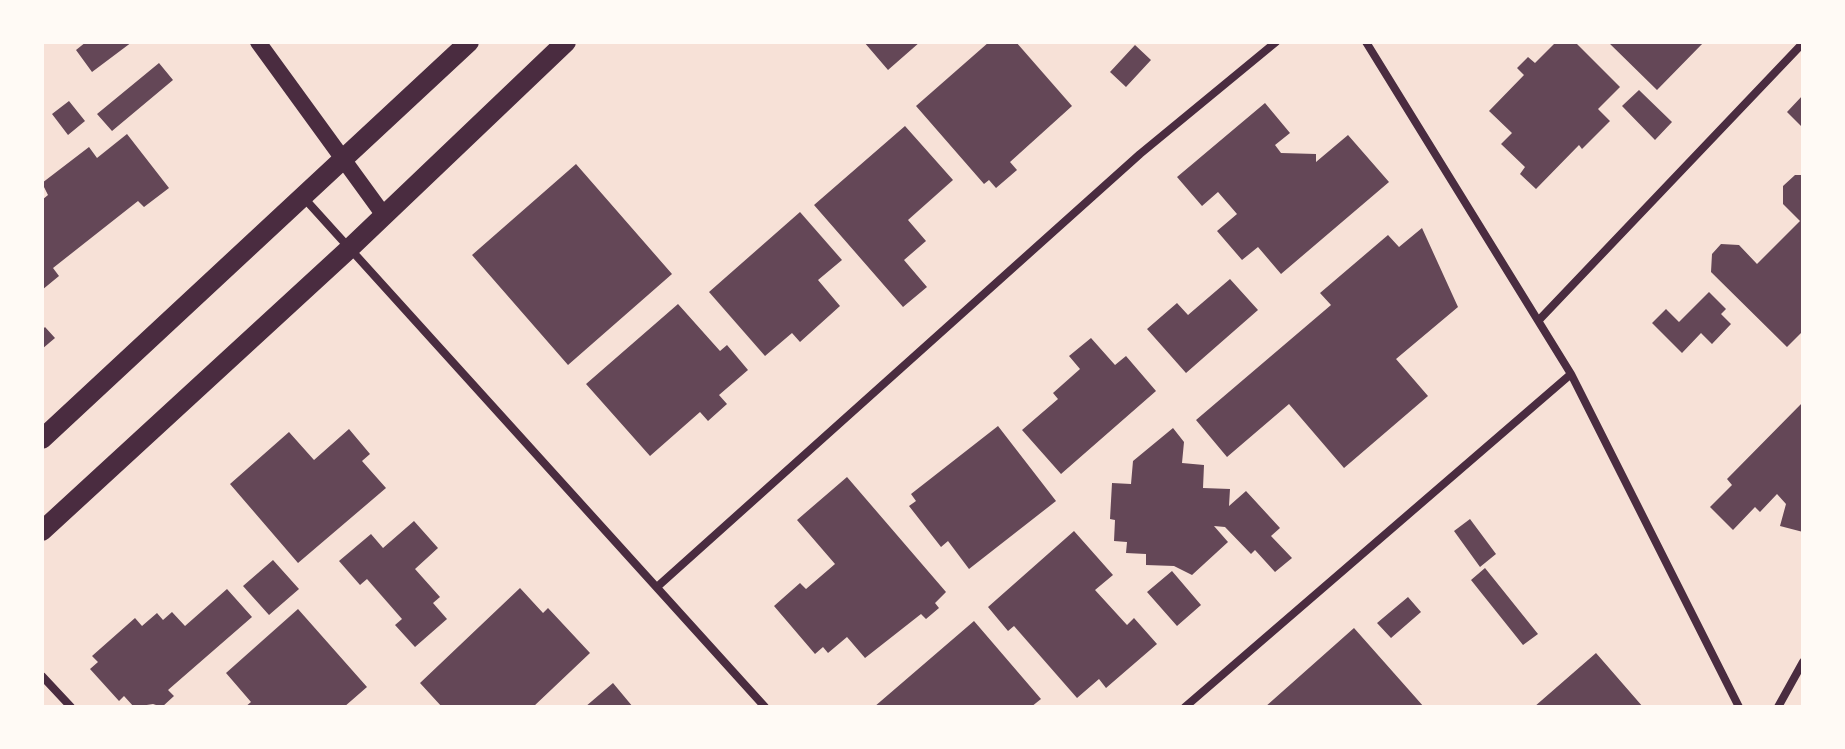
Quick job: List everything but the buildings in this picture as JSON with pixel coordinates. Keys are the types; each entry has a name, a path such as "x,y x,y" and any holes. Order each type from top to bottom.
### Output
{"main road":[{"path":"258,42 383,214"},
{"path":"42,439 469,42"},
{"path":"42,531 350,248 566,42"}],"street":[{"path":"657,587 1140,154 1276,42"},
{"path":"1366,42 1571,374 1739,707"},
{"path":"1539,320 1803,43"},
{"path":"301,195 765,707"},
{"path":"1185,707 1571,374"},
{"path":"1778,707 1795,670 1803,662"},
{"path":"42,676 71,707"}]}
